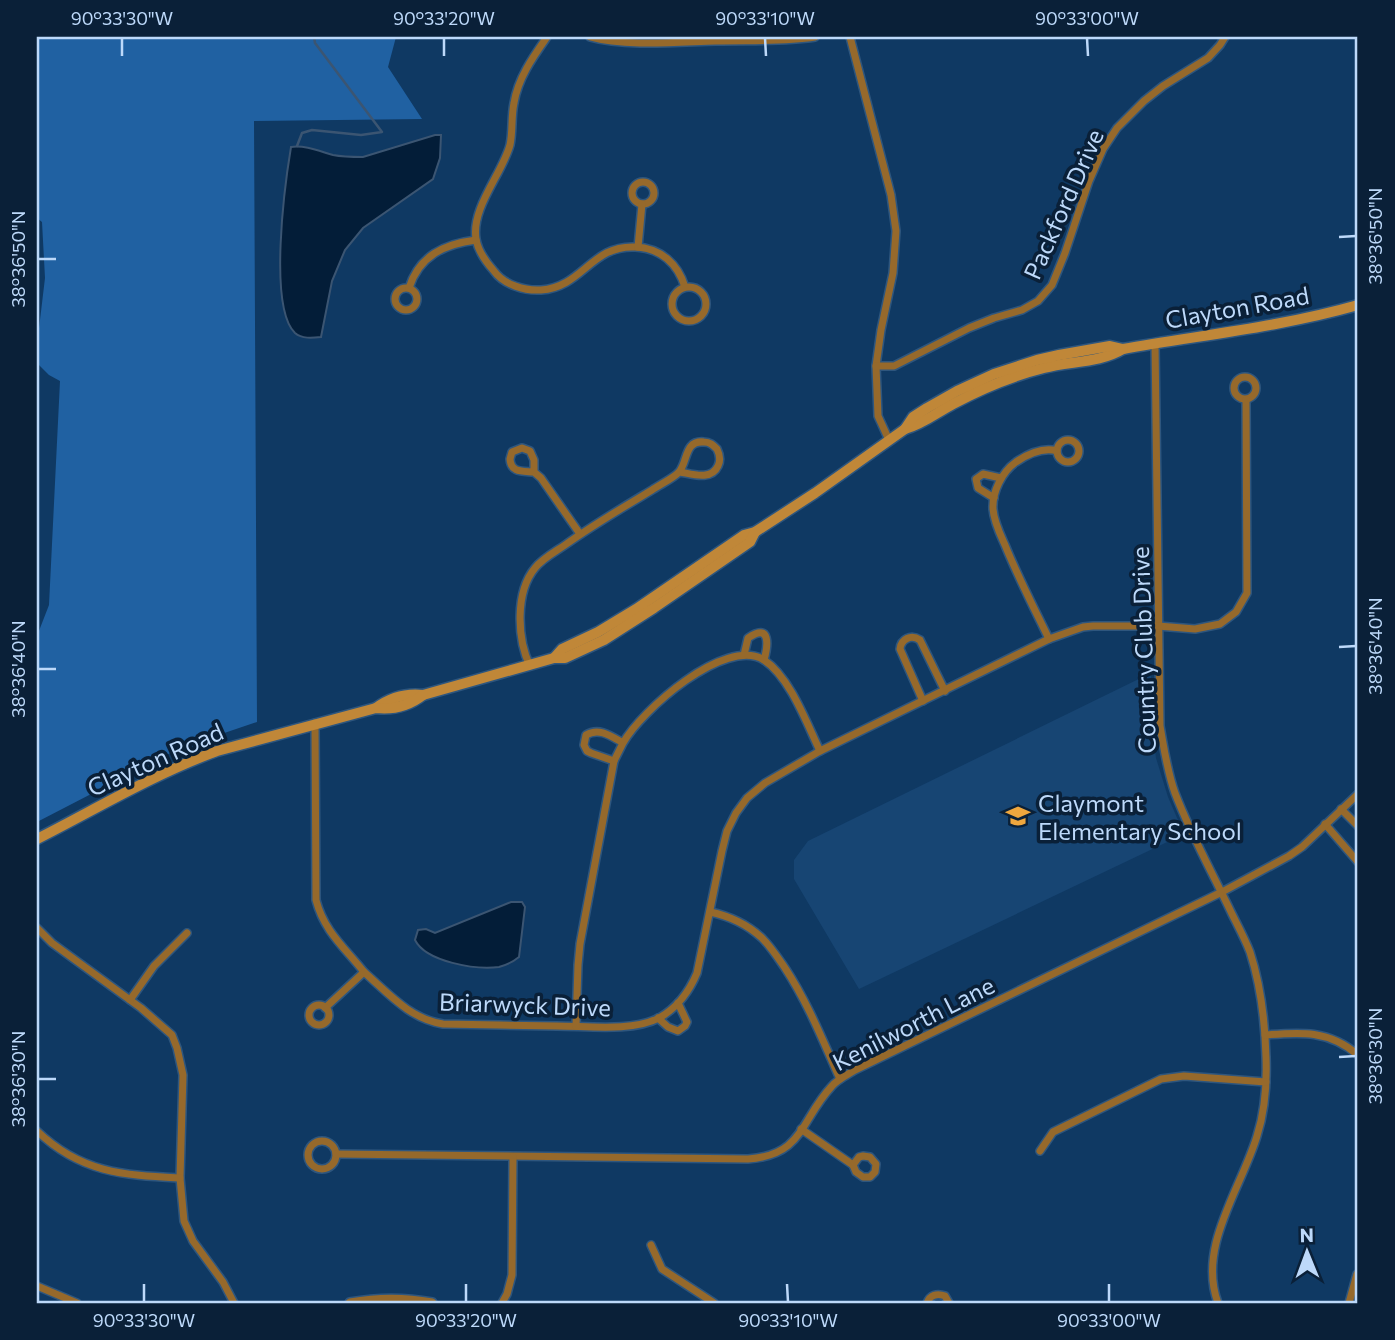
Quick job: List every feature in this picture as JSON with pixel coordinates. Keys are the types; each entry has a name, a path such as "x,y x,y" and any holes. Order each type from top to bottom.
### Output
{"main road":[{"name":"Clayton Road","path":"37,839 149,780 229,747 376,708 390,709 412,703 423,695 554,658 572,656 629,625 750,542 755,532 905,429 918,425 953,404 996,384 1044,368 1112,356 1123,349 1282,323 1358,305"}],"street":[{"path":"547,37 529,64 516,93 510,144 477,219 476,240 486,261 498,277 519,287 551,289 571,281 612,249 638,247 659,253 668,259 676,266 685,287"},
{"path":"590,37 614,42 662,42 788,40 815,37"},
{"path":"850,37 891,195 896,231 892,273 876,366 878,416 889,440"},
{"name":"Packford Drive","path":"876,366 894,366 969,328 1038,302 1052,285 1089,181 1103,149 1117,128 1163,86 1208,58 1225,37"},
{"path":"638,247 642,204"},
{"path":"409,288 420,265 433,254 455,244 476,240"},
{"path":"685,287 700,290 706,301 704,312 695,320 682,320 671,304 678,290 685,287"},
{"name":"Country Club Drive","path":"1155,343 1160,726 1167,768 1184,814 1249,950 1260,990 1265,1035 1266,1082 1262,1116 1215,1247 1212,1271 1218,1303"},
{"name":"Briarwyck Drive","path":"315,723 316,900 320,914 334,938 364,972 403,1007 433,1023 443,1024 625,1026 658,1018 687,993 697,973 727,831 747,798 765,783 820,751 1049,639 1083,627 1108,625 1195,629 1220,624 1236,611 1247,593 1246,400"},
{"path":"530,666 524,655 520,621 528,580 534,569 580,534 680,472 688,449 694,444 707,442 717,449 720,461 711,474 680,472"},
{"path":"1049,639 1011,560 995,521 993,508 1001,478 1008,468 1027,456 1050,449 1057,451"},
{"path":"534,472 580,534"},
{"path":"994,498 978,488 976,479 983,474 1001,478"},
{"path":"744,655 748,638 755,634 762,635 766,637 768,645 764,660"},
{"path":"923,701 900,649 906,638 915,637 920,640 946,691"},
{"path":"576,1026 580,944 614,761 630,730 654,705 714,663 744,655 764,660 788,685 820,751"},
{"path":"614,761 587,751 585,738 589,732 600,731 623,743"},
{"name":"Kenilworth Lane","path":"336,1154 759,1158 780,1151 790,1145 825,1095 840,1079 1290,856 1302,848 1358,794"},
{"path":"1341,809 1358,826"},
{"path":"1325,824 1358,862"},
{"path":"710,912 724,915 752,930 764,939 775,953 800,991 840,1079"},
{"path":"37,928 52,943 130,1000 172,1035 183,1075 180,1178 184,1221 199,1250 223,1282 234,1303"},
{"path":"130,1000 154,966 187,933"},
{"path":"325,1008 364,972"},
{"name":"Briarwyck Drive","path":"658,1018 668,1027 681,1030 687,1023 678,1003"},
{"path":"1265,1035 1322,1035 1337,1040 1358,1055"},
{"path":"1040,1151 1053,1132 1161,1079 1184,1076 1266,1082"},
{"path":"802,1129 853,1165"},
{"path":"37,1131 66,1153 105,1171 180,1178"},
{"path":"502,1303 508,1294 512,1275 513,1157"},
{"path":"651,1245 662,1269 714,1303"},
{"path":"1349,1303 1357,1274"},
{"path":"37,1286 77,1303"},
{"path":"927,1303 931,1297 938,1294 945,1296 949,1303"},
{"path":"350,1303 397,1299 432,1303"}],"shaded area":[{"path":"37,37 396,37 388,67 422,119 254,121 257,722 180,748 37,822 37,636 49,605 60,381 37,363 45,278 42,222 37,218"},
{"path":"441,135 440,158 433,179 363,228 345,250 332,281 321,337 307,338 295,333 287,319 280,272 285,188 291,147 337,156 363,157"},
{"name":"Claymont Elementary School","path":"1151,673 1152,727 1156,758 1168,797 1184,834 859,989 794,879 794,860 808,841"},
{"path":"511,902 522,902 525,907 519,957 507,964 489,968 452,963 430,954 415,940 418,930 426,929 435,933"}],"waterway":[{"path":"297,146 302,133 312,130 361,135 382,132 315,43 314,37"}],"place":[{"name":"Claymont Elementary School","path":"1018,816"}]}
